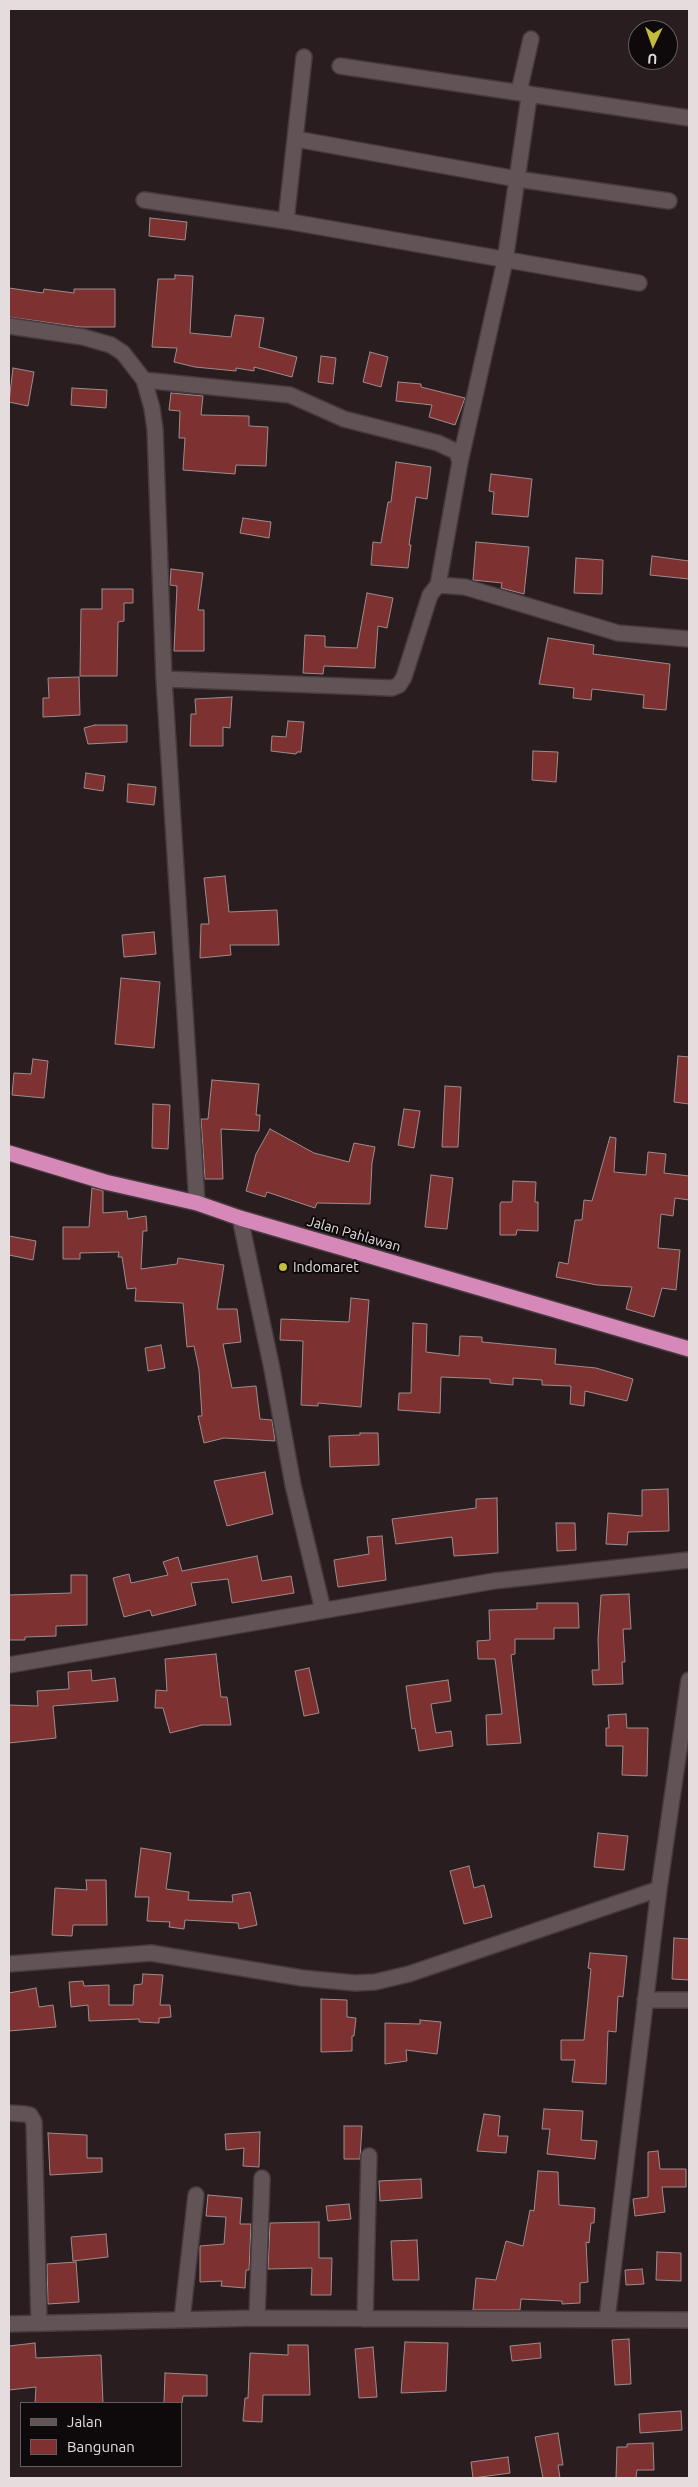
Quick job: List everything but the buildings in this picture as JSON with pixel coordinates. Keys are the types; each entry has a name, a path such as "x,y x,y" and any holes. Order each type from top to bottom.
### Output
{"highway":[{"name":"Jalan Pahlawan","path":"9,1153 105,1182 196,1203 240,1218 689,1349"}],"street":[{"path":"164,679 392,688 399,685 404,678 430,595 438,585 460,462 505,261 528,96 520,87 531,38"},
{"path":"286,221 304,57"},
{"path":"340,66 528,96 689,118"},
{"path":"296,139 517,179 669,201"},
{"path":"144,200 286,221 505,261 639,283"},
{"path":"9,326 83,337 111,346 123,353 144,380 152,408 155,429 164,679 196,1203"},
{"path":"144,380 290,395 344,419 438,443 457,452 460,462"},
{"path":"438,585 465,588 618,633 689,639"},
{"path":"240,1218 272,1369 293,1485 323,1610"},
{"path":"9,1665 494,1581 689,1560"},
{"path":"607,2319 659,1890 689,1680"},
{"path":"9,1964 151,1953 302,1978 375,1982 409,1974 659,1890"},
{"path":"645,2000 689,2000"},
{"path":"9,2113 25,2114 30,2116 34,2123 39,2323"},
{"path":"365,2318 369,2156"},
{"path":"257,2318 262,2178"},
{"path":"182,2319 196,2195"},
{"path":"9,2324 257,2318 689,2320"}],"place":[{"name":"Indomaret","path":"283,1267"}]}
